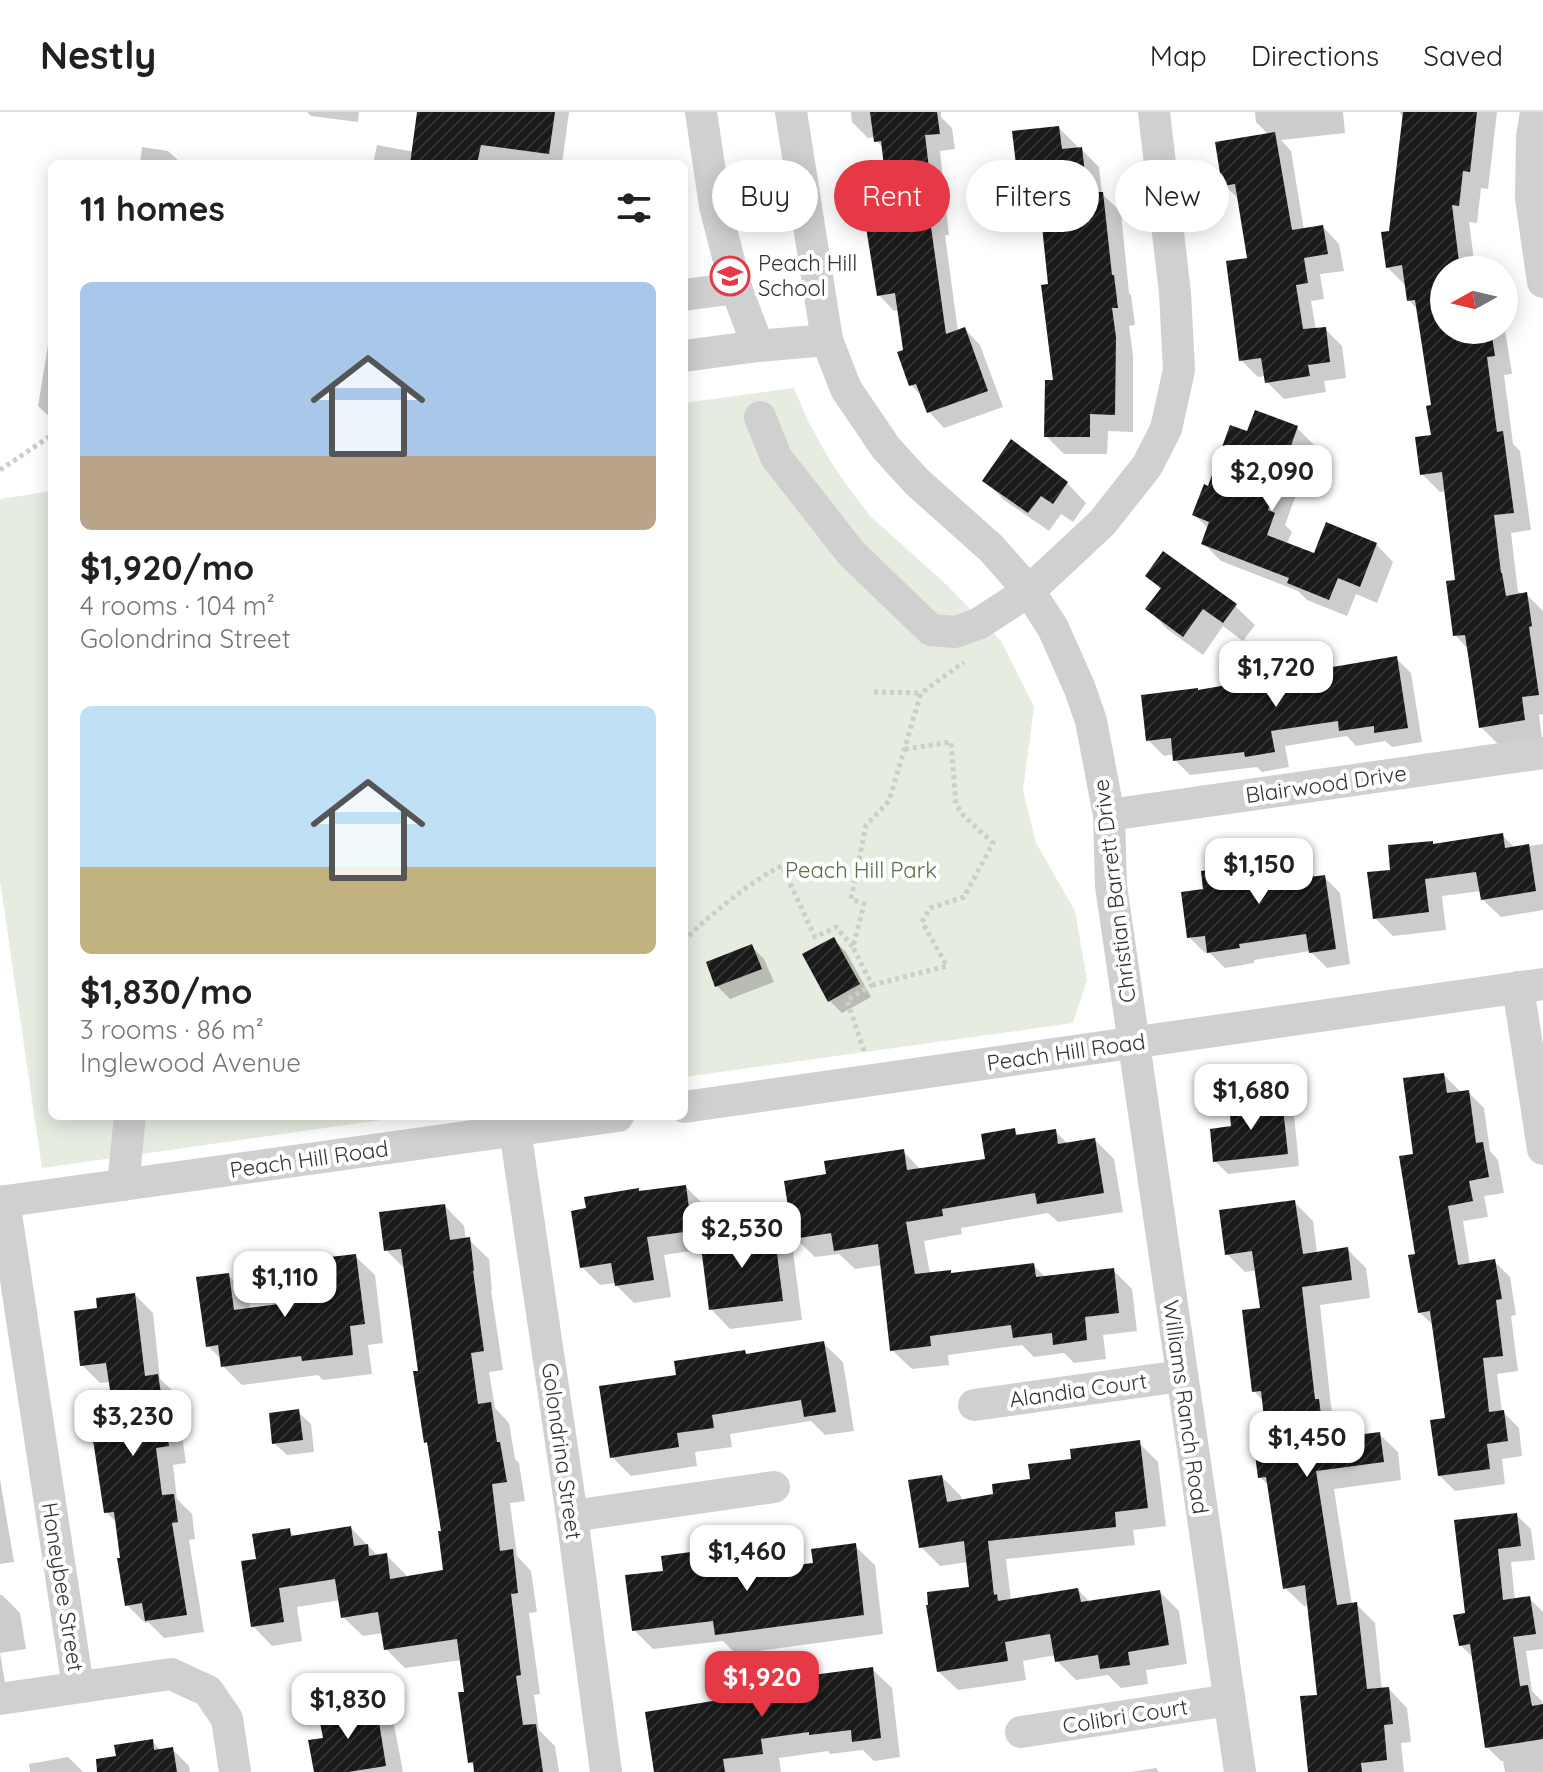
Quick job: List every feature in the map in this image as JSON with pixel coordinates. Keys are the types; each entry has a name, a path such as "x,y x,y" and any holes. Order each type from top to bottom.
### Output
{"street":[{"path":"701,112 712,186"},
{"name":"Christian Barrett Drive","path":"791,112 798,160"},
{"path":"760,417 776,457 851,553 931,630 955,632 978,624 1029,591 1102,523 1147,466 1166,429 1179,370 1175,293 1154,112"},
{"path":"1536,112 1532,137 1531,199 1543,282"},
{"path":"722,232 736,288 758,346"},
{"name":"Christian Barrett Drive","path":"809,232 827,340 846,389 886,448 917,482 991,548 1029,591 1053,628 1080,689 1091,721 1109,815 1111,886 1132,1042"},
{"path":"688,294 736,288"},
{"path":"688,355 827,340"},
{"name":"Blairwood Drive","path":"1109,815 1543,753"},
{"path":"1530,986 1543,1149"},
{"name":"Peach Hill Road","path":"688,1106 1530,986"},
{"name":"Williams Ranch Road","path":"1132,1042 1240,1772"},
{"path":"123,1185 130,1120"},
{"name":"Peach Hill Road","path":"2,1201 501,1126 571,1120"},
{"name":"Golondrina Street","path":"501,1126 572,1516 606,1772"},
{"name":"Honeybee Street","path":"2,1201 78,1687"},
{"name":"Alandia Court","path":"974,1405 1181,1376"},
{"path":"572,1516 774,1487"},
{"path":"0,1699 171,1674 208,1691 227,1719 235,1772"},
{"name":"Colibri Court","path":"1021,1732 1229,1700"}],"path":[{"path":"0,470 48,438"},
{"path":"874,692 921,693 969,659"},
{"path":"853,947 864,904 851,899 866,825 889,801 921,693"},
{"path":"866,1055 847,1000 872,985 947,966 922,922 930,908 964,897 993,843 963,815 956,804 951,742 905,749"},
{"path":"688,937 771,870 782,866 815,937 836,927 853,947 872,985"}],"green space":[{"name":"Peach Hill Park","path":"794,388 826,454 871,517 948,586 1001,641 1034,707 1023,790 1036,843 1075,911 1087,980 1073,1023 688,1076 688,402"},
{"path":"48,492 48,1120 382,1120 42,1168 0,881 0,499"}],"building":[{"path":"417,112 555,112 549,154 481,145 478,160 411,160"},
{"path":"870,112 937,112 940,134 925,135 928,160 883,160 881,141 874,142"},
{"path":"1403,112 1477,112 1470,172 1463,171 1459,206 1452,205 1458,256 1430,256 1430,344 1493,344 1495,356 1487,357 1497,432 1503,431 1514,513 1494,515 1501,573 1506,596 1527,592 1539,695 1522,697 1525,720 1479,728 1465,635 1453,636 1446,581 1455,580 1442,472 1420,475 1415,437 1431,435 1426,406 1431,405 1415,300 1407,301 1402,265 1386,268 1381,232 1389,231"},
{"path":"1059,126 1062,149 1082,147 1083,160 1015,160 1012,131"},
{"path":"1275,132 1292,230 1323,225 1328,254 1304,258 1308,283 1296,285 1303,329 1326,327 1330,362 1308,365 1310,376 1265,383 1261,358 1239,361 1226,261 1247,258 1235,184 1229,185 1229,160 1218,160 1215,142"},
{"path":"1099,192 1103,192 1118,308 1112,308 1116,337 1115,415 1090,414 1090,437 1044,437 1045,380 1053,380 1041,285 1048,284 1043,232 1099,232"},
{"path":"867,232 932,232 946,334 965,327 988,391 927,413 916,384 909,386 897,352 903,350 895,293 877,296"},
{"path":"1255,410 1298,426 1268,510 1275,513 1267,535 1314,553 1326,522 1377,543 1360,587 1338,578 1329,600 1287,583 1289,578 1201,544 1209,522 1192,515 1204,484 1208,486 1230,425 1247,431"},
{"path":"1011,439 1068,482 1053,504 1041,496 1028,513 982,481"},
{"path":"1163,551 1237,604 1223,623 1203,609 1183,637 1145,609 1161,588 1145,576"},
{"path":"1397,656 1408,728 1374,733 1374,726 1339,731 1338,721 1271,731 1275,752 1245,757 1244,752 1173,761 1171,738 1146,741 1141,695 1198,690"},
{"path":"1503,833 1505,848 1529,844 1536,891 1481,900 1476,872 1425,879 1429,912 1373,919 1367,872 1390,870 1388,845 1433,841 1433,844"},
{"path":"1299,857 1302,878 1325,875 1336,949 1309,953 1306,934 1239,944 1240,948 1207,953 1205,936 1187,938 1181,892 1203,889 1201,871"},
{"path":"834,937 860,984 828,1002 802,954"},
{"path":"752,944 762,969 715,987 706,962"},
{"path":"1444,1073 1447,1093 1469,1090 1476,1143 1483,1142 1489,1177 1469,1181 1473,1201 1448,1206 1458,1265 1495,1259 1502,1299 1496,1300 1503,1356 1483,1358 1489,1412 1504,1410 1508,1441 1487,1444 1490,1469 1438,1476 1430,1420 1445,1418 1430,1311 1418,1313 1408,1255 1415,1254 1399,1156 1413,1154 1403,1078"},
{"path":"1282,1099 1288,1154 1213,1162 1210,1129 1231,1126 1229,1105"},
{"path":"1015,1128 1016,1135 1056,1129 1058,1144 1095,1138 1104,1193 1037,1204 1035,1193 942,1209 943,1216 906,1222 915,1274 1034,1263 1036,1277 1114,1268 1119,1313 1085,1317 1087,1340 1053,1345 1052,1333 1013,1338 1011,1325 930,1336 931,1346 890,1351 878,1244 834,1251 831,1233 793,1239 784,1181 826,1174 824,1161 904,1149 907,1170 985,1159 981,1134"},
{"path":"686,1185 692,1231 647,1237 654,1280 615,1286 611,1263 580,1268 571,1211 586,1208 584,1197 639,1188 639,1191"},
{"path":"1295,1200 1303,1254 1348,1247 1352,1280 1302,1287 1315,1399 1319,1399 1324,1439 1380,1432 1384,1462 1316,1471 1337,1605 1357,1602 1367,1689 1389,1687 1393,1724 1384,1725 1387,1760 1361,1763 1362,1772 1308,1772 1300,1696 1317,1695 1305,1585 1283,1589 1266,1477 1258,1478 1253,1438 1266,1436 1261,1391 1252,1392 1242,1310 1260,1308 1252,1251 1225,1255 1219,1210"},
{"path":"445,1204 450,1240 470,1237 484,1351 471,1353 478,1404 491,1402 507,1482 492,1484 500,1551 513,1549 518,1593 511,1594 521,1675 516,1676 523,1725 536,1724 543,1772 474,1772 473,1762 468,1763 458,1692 464,1692 457,1639 384,1650 378,1612 341,1618 335,1579 279,1588 284,1622 251,1627 241,1561 256,1559 252,1534 290,1528 291,1536 351,1526 354,1546 368,1544 369,1556 387,1553 390,1579 443,1570 438,1531 441,1531 413,1371 418,1371 401,1249 384,1251 379,1212"},
{"path":"774,1230 783,1301 709,1310 700,1239"},
{"path":"356,1254 365,1324 350,1326 353,1355 302,1361 301,1356 221,1367 218,1345 206,1347 196,1277 229,1273 234,1310 294,1302 326,1296 321,1258"},
{"path":"135,1293 145,1376 158,1374 169,1446 156,1448 162,1495 174,1494 178,1522 172,1523 187,1615 145,1621 142,1603 125,1606 114,1512 104,1513 90,1420 114,1417 106,1363 80,1366 74,1311 97,1308 96,1298"},
{"path":"824,1341 836,1412 804,1417 801,1400 712,1415 714,1428 677,1433 679,1447 610,1458 599,1386 676,1375 674,1361 745,1350 746,1354"},
{"path":"299,1409 303,1440 272,1444 269,1413"},
{"path":"1140,1440 1148,1508 1115,1512 1116,1527 988,1541 994,1595 997,1594 998,1601 1078,1588 1081,1602 1160,1590 1169,1645 1128,1652 1130,1665 1100,1669 1098,1655 1055,1662 1050,1634 1005,1642 1008,1661 937,1672 926,1605 927,1592 969,1587 964,1541 919,1548 908,1480 942,1475 947,1502 993,1494 992,1484 1030,1479 1028,1464 1071,1459 1070,1449"},
{"path":"1517,1513 1521,1546 1498,1549 1503,1600 1530,1596 1536,1634 1513,1637 1520,1686 1528,1685 1532,1706 1543,1704 1543,1739 1485,1748 1470,1644 1459,1646 1453,1615 1465,1613 1454,1520"},
{"path":"856,1543 864,1615 715,1635 713,1621 632,1631 625,1575 663,1571 661,1556 691,1552 693,1566 745,1559 746,1571 813,1563 811,1549"},
{"path":"873,1667 881,1738 852,1742 851,1730 761,1739 763,1754 723,1759 725,1772 654,1772 645,1712 725,1699 723,1687"},
{"path":"376,1703 386,1766 348,1772 314,1772 308,1740 323,1738 318,1712"},
{"path":"153,1739 154,1750 173,1747 177,1772 97,1772 96,1759 116,1756 114,1745"}],"place":[{"name":"Peach Hill School","path":"730,276"}]}
